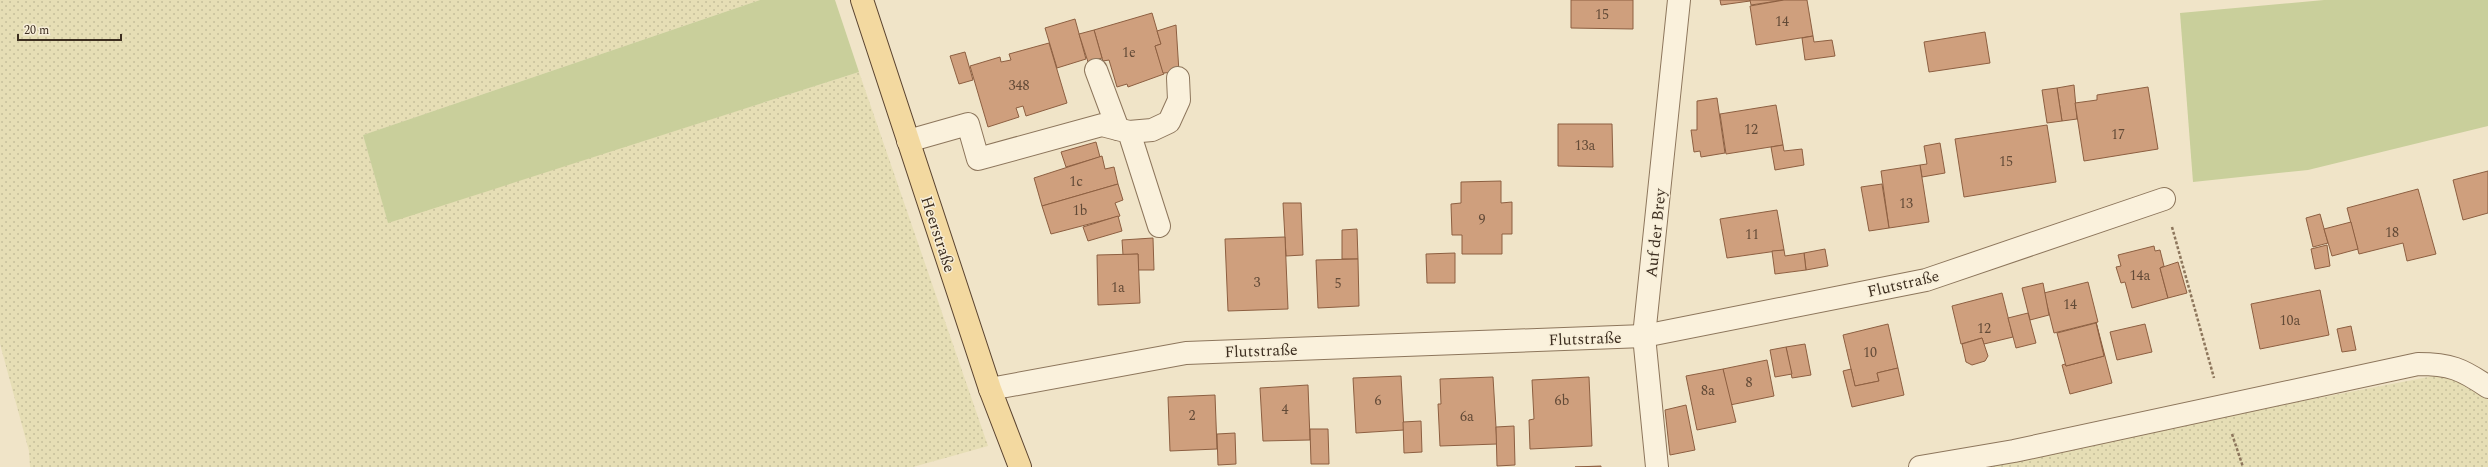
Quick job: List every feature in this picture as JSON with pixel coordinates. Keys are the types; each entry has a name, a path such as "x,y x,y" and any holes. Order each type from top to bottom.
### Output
{"main road":[{"name":"Heerstraße","path":"862,0 990,389 1020,467"}],"street":[{"name":"Auf der Brey","path":"1657,467 1644,336 1679,0"},
{"path":"1096,70 1124,130 1159,226"},
{"path":"908,141 968,124 978,159 1102,125 1124,130 1152,130 1169,122 1179,100 1178,78"},
{"name":"Flutstraße","path":"990,389 1186,353 1644,336 1926,280 2164,199"},
{"path":"1920,467 2014,451 2418,364 2445,364 2473,377 2488,387"}],"path":[{"path":"2164,199 2221,406 2243,467"}],"shaded area":[{"path":"0,0 760,0 363,135 388,222 859,72 988,446 913,467 30,467 29,451 0,344"},
{"path":"2444,374 2470,382 2488,400 2488,467 1958,467"}],"green space":[{"path":"760,0 835,0 859,72 388,223 363,135"},
{"path":"2324,0 2488,0 2488,126 2308,170 2193,182 2180,13"}],"building":[{"path":"1571,0 1633,0 1633,29 1571,28"},
{"path":"1720,0 1750,0 1750,1 1721,5"},
{"path":"1750,0 1784,0 1751,5"},
{"path":"1784,0 1807,0 1813,36 1756,45 1750,6"},
{"path":"1152,13 1161,44 1155,46 1164,74 1128,87 1127,84 1117,87 1109,60 1103,61 1094,30"},
{"path":"1075,19 1086,59 1057,68 1045,28"},
{"path":"1176,25 1179,72 1163,73 1155,46 1161,44 1157,31"},
{"path":"1094,30 1102,58 1088,62 1079,34"},
{"path":"1985,32 1990,63 1929,72 1924,42"},
{"path":"1813,36 1814,42 1832,40 1835,56 1805,60 1802,38"},
{"path":"1049,43 1067,103 1026,116 1023,106 1016,108 1019,117 988,127 970,66 1000,57 1001,62 1011,60 1009,54"},
{"path":"965,52 973,80 959,84 950,56"},
{"path":"2074,85 2077,119 2062,121 2057,88"},
{"path":"2148,87 2158,149 2084,161 2075,103 2097,100 2097,95"},
{"path":"2057,88 2062,121 2047,123 2042,90"},
{"path":"1717,98 1725,153 1701,157 1700,151 1694,152 1691,130 1697,130 1697,101"},
{"path":"1776,105 1783,145 1726,154 1720,114"},
{"path":"1558,124 1612,124 1613,167 1558,166"},
{"path":"2047,125 2056,182 1964,197 1955,139"},
{"path":"1096,142 1100,157 1066,167 1061,152"},
{"path":"1940,143 1945,173 1922,177 1920,165 1927,164 1924,146"},
{"path":"1783,145 1784,151 1802,149 1804,165 1775,170 1771,147"},
{"path":"1102,156 1105,169 1114,167 1118,184 1042,206 1034,178"},
{"path":"1920,165 1929,222 1889,228 1881,171"},
{"path":"2488,171 2488,213 2463,220 2453,180"},
{"path":"1501,181 1501,203 1512,202 1512,234 1502,234 1502,254 1462,254 1462,235 1452,235 1451,204 1461,203 1461,182"},
{"path":"1118,184 1123,200 1115,203 1120,216 1051,234 1042,206"},
{"path":"1882,184 1889,228 1869,231 1861,187"},
{"path":"2418,189 2436,254 2407,261 2403,243 2359,254 2347,208"},
{"path":"1283,203 1301,203 1303,255 1286,256"},
{"path":"1777,210 1784,250 1727,258 1720,219"},
{"path":"2320,214 2328,243 2313,247 2306,218"},
{"path":"1118,216 1122,231 1088,241 1083,227"},
{"path":"2351,222 2358,249 2332,256 2324,229"},
{"path":"1357,229 1358,259 1342,259 1342,230"},
{"path":"1285,237 1288,309 1228,311 1225,239"},
{"path":"1153,238 1154,270 1138,270 1138,254 1123,255 1122,240"},
{"path":"2327,245 2330,266 2315,269 2311,249"},
{"path":"2154,246 2155,251 2160,250 2164,266 2160,268 2168,298 2132,308 2125,282 2121,283 2116,267 2121,266 2118,255"},
{"path":"1825,249 1828,266 1806,270 1804,253"},
{"path":"1784,250 1785,256 1804,253 1806,270 1775,274 1772,251"},
{"path":"1455,253 1455,283 1427,283 1426,254"},
{"path":"1138,254 1140,303 1098,305 1097,255"},
{"path":"1358,259 1359,306 1318,308 1316,260"},
{"path":"2178,262 2187,293 2168,298 2160,268"},
{"path":"2088,282 2098,322 2054,333 2044,293"},
{"path":"2043,283 2049,315 2030,320 2022,288"},
{"path":"2320,290 2329,335 2260,349 2251,304"},
{"path":"2002,293 2013,337 1984,344 1982,338 1961,344 1952,306"},
{"path":"2028,313 2036,343 2016,348 2008,318"},
{"path":"2096,322 2112,383 2070,394 2062,365 2065,364 2066,366 2104,356"},
{"path":"2096,323 2104,356 2066,366 2057,333"},
{"path":"1888,324 1898,368 1877,373 1879,381 1855,386 1843,335"},
{"path":"2145,324 2152,352 2117,360 2110,332"},
{"path":"2351,326 2356,350 2342,352 2337,329"},
{"path":"1982,338 1988,356 1985,361 1972,365 1966,362 1962,344"},
{"path":"1805,344 1811,375 1792,378 1786,347"},
{"path":"1786,347 1792,374 1775,377 1770,350"},
{"path":"1767,360 1774,396 1730,405 1723,369"},
{"path":"1898,368 1904,395 1852,407 1843,371 1851,369 1855,386 1879,381 1877,373"},
{"path":"1723,369 1736,422 1697,430 1686,376"},
{"path":"1401,376 1404,430 1356,433 1353,378"},
{"path":"1493,377 1497,444 1440,446 1438,404 1441,404 1440,379"},
{"path":"1589,377 1592,446 1530,449 1529,420 1534,419 1532,380"},
{"path":"1308,385 1310,440 1263,441 1260,388"},
{"path":"1215,395 1217,449 1170,451 1168,397"},
{"path":"1686,405 1695,450 1670,455 1665,410"},
{"path":"1421,421 1422,452 1404,453 1403,422"},
{"path":"1514,426 1515,465 1497,466 1496,427"},
{"path":"1310,429 1328,429 1329,464 1311,464"},
{"path":"1235,433 1236,464 1218,465 1217,434"},
{"path":"1601,466 1601,467 1575,467"}]}
